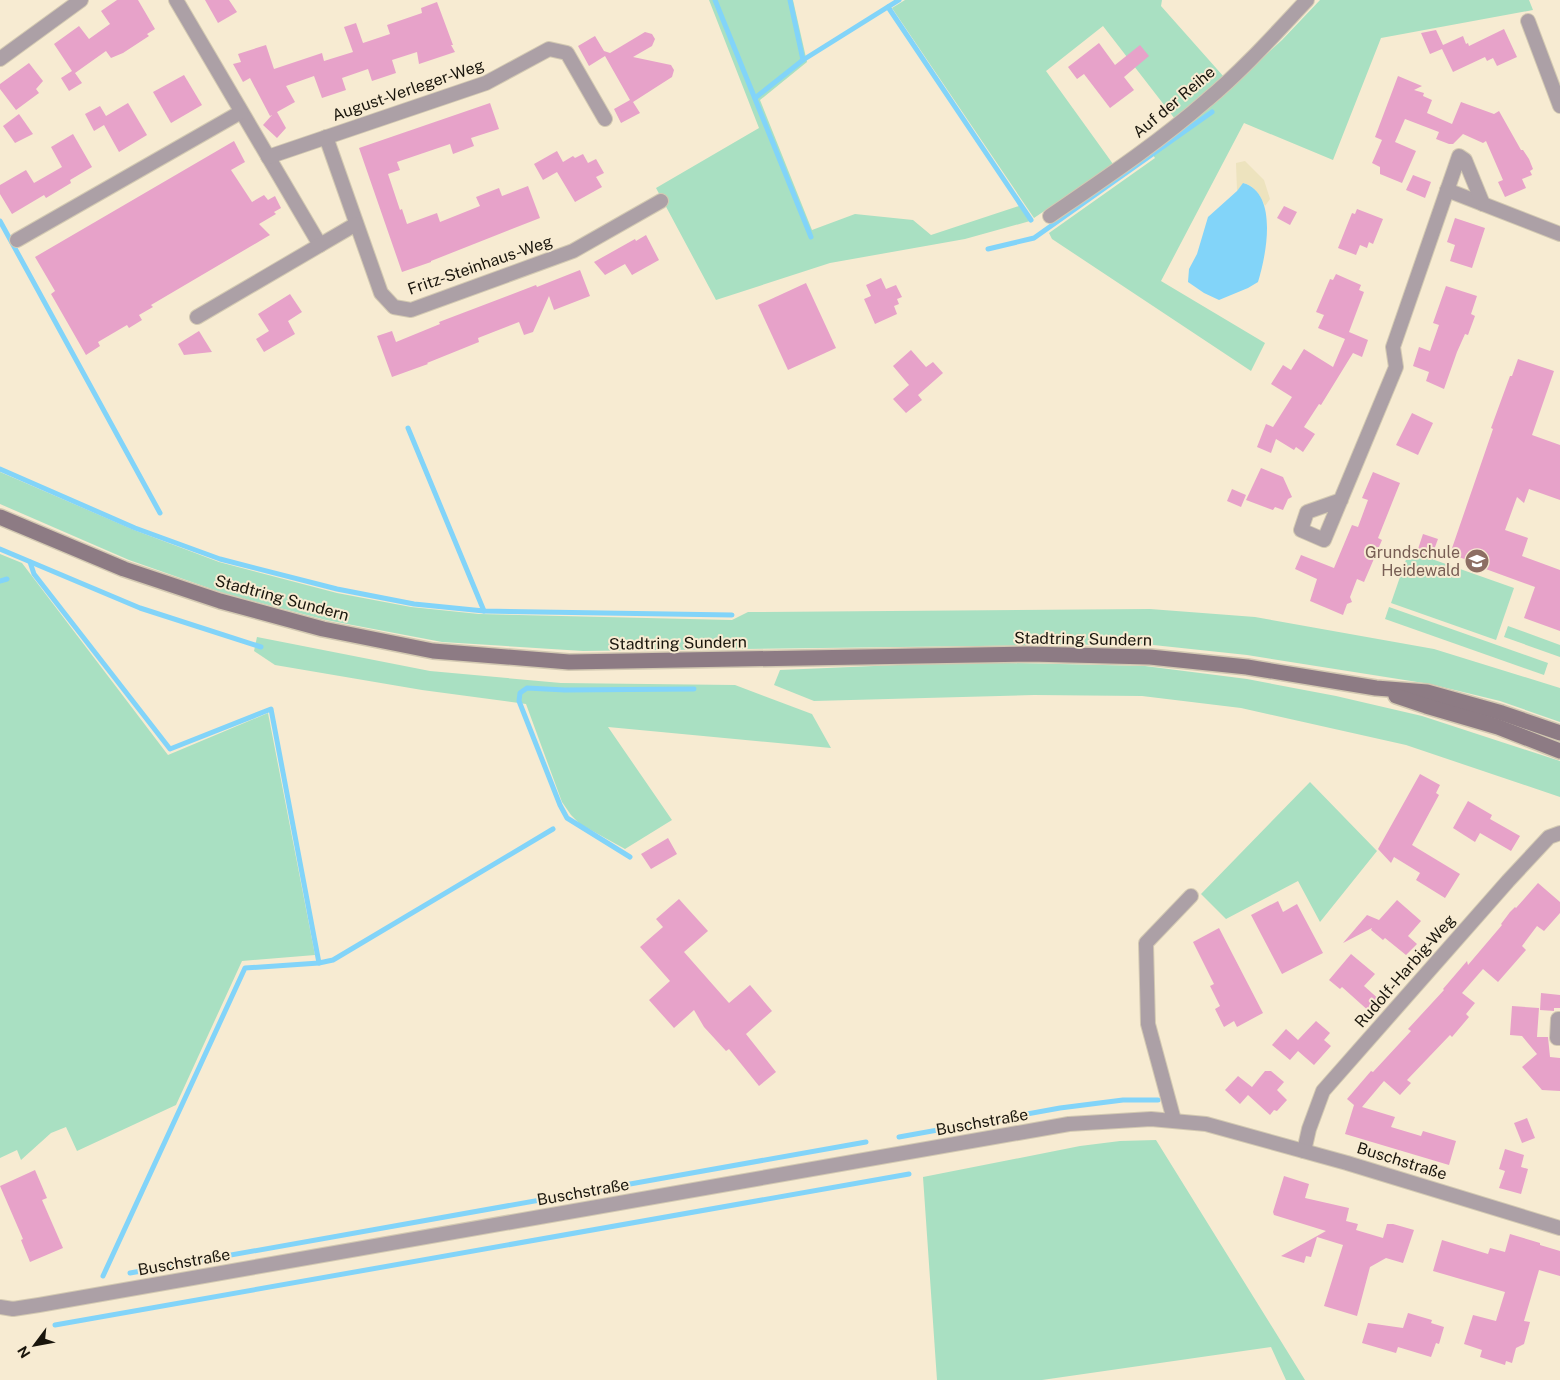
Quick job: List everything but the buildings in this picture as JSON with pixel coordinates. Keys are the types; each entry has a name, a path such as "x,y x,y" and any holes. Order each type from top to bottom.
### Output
{"main road":[{"name":"Stadtring Sundern","path":"0,517 124,569 220,601 323,629 433,651 569,662 1029,654 1150,657 1248,667 1376,688 1427,692 1502,713 1560,734"},
{"name":"Stadtring Sundern","path":"1376,688 1426,706 1498,727 1560,751"}],"street":[{"path":"0,59 81,0"},
{"path":"176,0 320,245"},
{"name":"Auf der Reihe","path":"1050,216 1140,154 1208,100 1271,39 1307,0"},
{"path":"1528,21 1560,106"},
{"name":"August-Verleger-Weg","path":"268,157 486,83 548,49 567,54 605,119"},
{"path":"17,240 241,112"},
{"name":"Fritz-Steinhaus-Weg","path":"326,137 381,293 394,308 412,310 574,251 661,201"},
{"path":"1341,500 1396,367 1393,348 1459,156 1464,160 1483,204"},
{"path":"1447,190 1560,234"},
{"path":"197,318 356,224"},
{"name":"Rudolf-Harbig-Weg","path":"1304,1151 1309,1129 1323,1091 1508,880 1549,836 1560,832"},
{"path":"1174,1120 1148,1024 1146,943 1191,896"},
{"path":"1560,1019 1558,1019 1557,1038 1560,1038"},
{"name":"Buschstraße","path":"0,1307 13,1309 39,1305 1069,1124 1151,1119 1206,1124 1304,1151 1560,1228"}],"green space":[{"path":"709,0 793,0 807,62 760,100 812,230 855,214 913,220 931,235 1019,206 1030,221 965,239 830,263 716,300 656,188 759,128"},
{"path":"905,0 1162,0 1161,6 1224,77 1175,119 1103,26 1046,71 1113,164 1034,218 892,8"},
{"path":"1320,0 1529,0 1533,10 1381,38 1333,160 1244,123 1161,281 1265,343 1251,371 1052,239 1049,233 1155,158 1151,152 1212,104 1282,40"},
{"path":"0,472 134,530 219,562 337,593 411,607 479,614 732,620 748,612 1150,609 1255,617 1434,649 1560,688 1560,722 1500,701 1430,684 1247,655 1144,644 583,651 442,642 326,620 226,594 129,560 0,504"},
{"path":"1409,551 1514,588 1496,640 1391,603"},
{"path":"0,554 22,563 168,755 268,713 315,955 242,961 176,1105 77,1151 66,1127 51,1133 21,1160 17,1150 0,1158"},
{"path":"1389,607 1548,663 1544,675 1385,619"},
{"path":"1508,626 1560,645 1560,657 1504,637"},
{"path":"257,637 430,671 561,683 735,685 812,714 831,748 608,727 672,820 625,849 580,824 562,802 526,704 422,690 275,665 254,651"},
{"path":"968,662 1145,666 1247,679 1336,696 1422,716 1560,761 1560,797 1406,745 1241,708 1142,696 1034,695 814,701 774,685 780,670"},
{"path":"1310,782 1377,851 1320,922 1298,881 1226,919 1201,894"},
{"path":"1156,1140 1305,1380 1286,1380 1271,1347 1042,1380 937,1380 923,1177 1080,1146 1120,1141"}],"sand":[{"path":"1245,161 1264,180 1270,199 1265,206 1252,187 1244,183 1237,191 1236,163"}],"water":[{"path":"1243,183 1254,189 1262,199 1266,212 1267,226 1264,257 1258,282 1219,300 1188,282 1189,269 1197,254 1208,217 1237,191"}],"waterway":[{"path":"715,0 811,237"},
{"path":"790,0 803,60"},
{"path":"755,98 803,60 899,0"},
{"path":"888,7 1031,220"},
{"path":"988,249 1034,238 1212,112"},
{"path":"0,221 160,513"},
{"path":"408,428 484,611"},
{"path":"0,469 135,528 220,559 337,589 414,604 484,611 732,615"},
{"path":"0,549 140,608 261,647"},
{"path":"30,562 34,574 170,749 271,709 319,963"},
{"path":"0,581 7,579"},
{"path":"630,857 567,818 560,805 519,701 520,693 527,688 565,690 694,689"},
{"path":"103,1276 245,968 319,963 333,960 553,829"},
{"path":"899,1137 1060,1108 1123,1100 1158,1100"},
{"path":"130,1273 866,1142"},
{"path":"55,1325 909,1174"}],"place":[{"name":"Grundschule Heidewald","path":"1477,561"}]}
